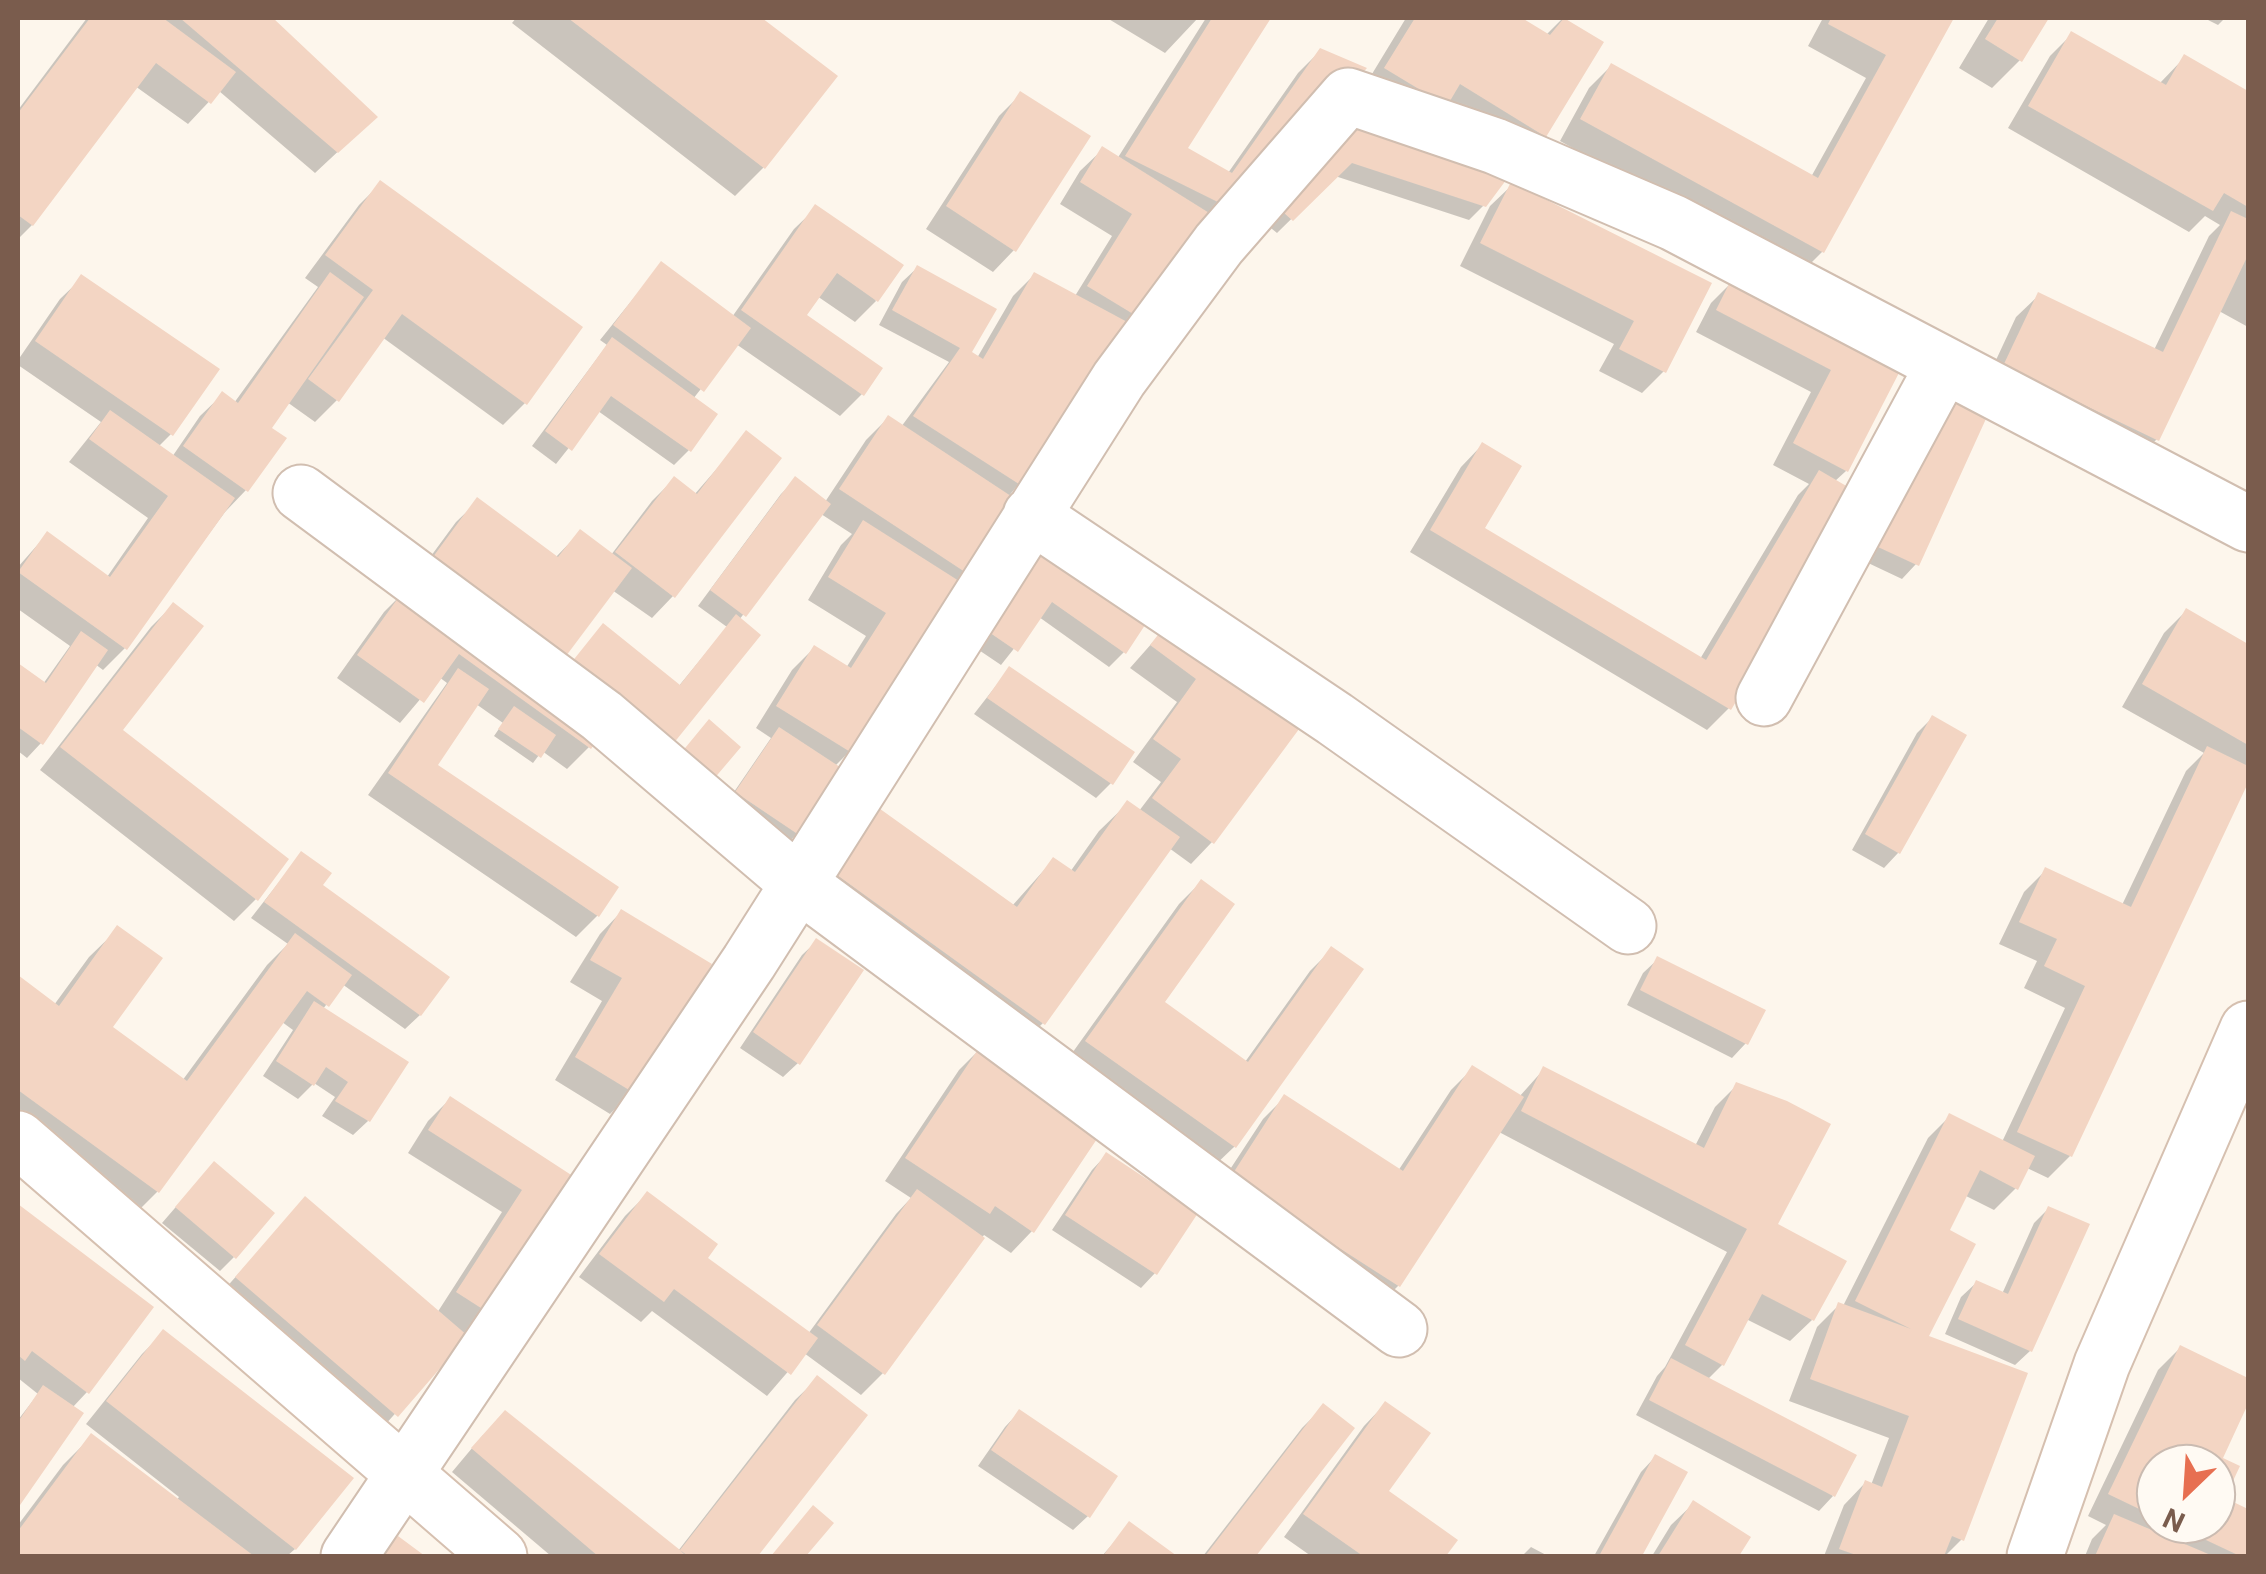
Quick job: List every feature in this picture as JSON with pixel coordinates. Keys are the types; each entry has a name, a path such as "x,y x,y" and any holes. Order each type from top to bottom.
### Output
{"street":[{"path":"349,1556 738,978 1119,379 1219,244 1348,96 1495,146 1674,224 2248,524"},
{"path":"1764,698 1944,365"},
{"path":"301,493 602,716 798,883 1399,1329"},
{"path":"1031,515 1335,719 1628,926"},
{"path":"2035,1556 2102,1364 2248,1029"},
{"path":"18,1139 499,1556"}],"building":[{"path":"90,18 163,18 236,72 211,104 156,63 33,226 18,215 18,113"},
{"path":"180,18 273,18 378,117 338,153"},
{"path":"568,18 762,18 838,76 765,169"},
{"path":"1212,18 1271,18 1188,148 1232,173 1320,48 1367,68 1238,212 1125,156"},
{"path":"1415,18 1522,18 1550,35 1564,18 1604,42 1546,137 1460,84 1447,106 1384,68"},
{"path":"1831,18 1954,18 1824,253 1580,119 1611,63 1818,178 1886,55 1828,24"},
{"path":"1998,18 2049,18 2022,62 1985,39"},
{"path":"2071,31 2166,85 2184,54 2248,91 2248,207 2224,193 2213,211 2028,106"},
{"path":"1020,91 1091,136 1016,252 946,206"},
{"path":"1357,113 1515,168 1486,207 1352,163 1293,221 1274,204"},
{"path":"1102,146 1214,216 1148,323 1087,286 1132,214 1080,182"},
{"path":"380,180 583,327 527,405 402,314 339,402 308,379 373,290 325,255"},
{"path":"1511,182 1712,283 1666,373 1619,349 1634,321 1480,243"},
{"path":"815,204 904,265 878,302 837,273 807,315 883,368 864,396 741,310"},
{"path":"2231,211 2248,219 2248,255 2159,441 2003,366 2038,292 2163,352"},
{"path":"661,261 751,328 704,392 613,325"},
{"path":"917,265 997,309 972,352 983,359 1034,272 1131,324 1022,486 913,416 960,348 892,310"},
{"path":"330,272 364,297 272,428 287,438 248,492 183,446 222,391 238,403"},
{"path":"81,274 220,369 173,436 35,341"},
{"path":"1732,278 1902,367 1848,472 1793,443 1831,370 1716,310"},
{"path":"612,337 718,414 691,452 611,396 572,451 545,431"},
{"path":"1950,391 1990,410 1919,566 1878,547"},
{"path":"110,410 235,498 127,650 18,572 47,531 110,577 168,496 89,439"},
{"path":"888,415 1020,502 971,576 839,489"},
{"path":"746,430 782,458 675,598 615,552 674,476 697,494"},
{"path":"1482,442 1522,466 1485,528 1706,660 1819,470 1860,494 1731,710 1430,530"},
{"path":"795,476 831,504 746,617 710,590"},
{"path":"477,497 558,557 580,529 632,568 563,660 430,561"},
{"path":"863,520 959,581 852,753 776,706 814,645 851,668 886,613 828,577"},
{"path":"1035,540 1149,619 1126,654 1052,602 1018,652 977,624"},
{"path":"406,587 605,729 591,749 459,654 424,703 357,655"},
{"path":"173,602 204,626 123,730 289,859 258,901 60,747"},
{"path":"2186,608 2248,644 2248,745 2142,684"},
{"path":"736,614 761,635 669,749 567,668 603,623 680,685"},
{"path":"1168,622 1305,721 1214,844 1152,798 1181,759 1153,739 1196,679 1150,645"},
{"path":"81,631 108,650 43,745 18,727 18,663 46,683"},
{"path":"1009,666 1135,752 1113,785 987,698"},
{"path":"458,668 489,689 438,765 619,887 599,917 388,773"},
{"path":"514,706 556,735 541,758 498,729"},
{"path":"1932,715 1967,735 1900,854 1865,834"},
{"path":"709,719 741,747 713,780 681,753"},
{"path":"779,727 843,769 799,835 735,792"},
{"path":"2207,746 2248,766 2248,783 2072,1157 2017,1132 2085,986 2044,966 2057,939 2019,922 2045,867 2131,907"},
{"path":"1127,800 1180,837 1045,1025 830,870 876,806 1017,907 1053,857 1075,872"},
{"path":"301,851 332,873 323,885 450,977 421,1016 264,902"},
{"path":"1201,879 1235,904 1165,1002 1248,1062 1331,946 1364,969 1236,1148 1085,1041"},
{"path":"621,909 712,964 634,1093 575,1057 622,978 590,960"},
{"path":"117,925 163,958 113,1027 187,1081 295,933 352,975 329,1007 307,991 159,1193 18,1090 18,975 59,1006"},
{"path":"816,938 864,970 800,1065 753,1032"},
{"path":"1657,956 1766,1010 1748,1045 1640,990"},
{"path":"314,1001 409,1062 370,1122 335,1101 348,1082 326,1067 314,1086 276,1061"},
{"path":"981,1045 1105,1127 1034,1233 995,1206 990,1214 905,1158"},
{"path":"1472,1065 1524,1097 1400,1287 1230,1178 1284,1094 1403,1171"},
{"path":"1543,1066 1704,1148 1736,1082 1787,1101 1831,1124 1778,1224 1847,1261 1814,1321 1762,1294 1724,1366 1685,1345 1747,1229 1521,1111"},
{"path":"450,1096 582,1182 495,1317 456,1292 522,1190 428,1130"},
{"path":"1949,1113 2035,1156 2018,1190 1980,1170 1950,1230 1976,1244 1929,1336 2028,1373 1964,1541 1952,1536 1944,1556 1859,1556 1839,1549 1865,1480 1882,1487 1909,1416 1810,1379 1838,1302 1911,1329 1855,1301"},
{"path":"1106,1152 1198,1213 1157,1275 1065,1215"},
{"path":"214,1161 275,1213 236,1259 175,1207"},
{"path":"917,1189 985,1238 885,1375 817,1325"},
{"path":"647,1191 718,1244 708,1258 818,1338 791,1375 674,1289 664,1302 599,1254"},
{"path":"305,1196 468,1336 398,1417 235,1277"},
{"path":"18,1204 154,1307 89,1394 32,1351 25,1361 18,1355"},
{"path":"2048,1206 2090,1224 2032,1352 1958,1319 1976,1280 2008,1294"},
{"path":"163,1329 354,1478 296,1550 106,1401"},
{"path":"2180,1345 2248,1378 2248,1404 2229,1444 2136,1444 2136,1507 2108,1494"},
{"path":"1671,1358 1857,1455 1835,1497 1649,1400"},
{"path":"817,1375 868,1415 758,1556 688,1556 680,1550"},
{"path":"43,1385 84,1413 18,1508 18,1422"},
{"path":"1385,1401 1431,1433 1389,1491 1458,1540 1446,1556 1363,1556 1303,1514"},
{"path":"1323,1403 1355,1428 1256,1556 1205,1556"},
{"path":"1019,1409 1118,1476 1090,1518 991,1450"},
{"path":"505,1410 686,1556 598,1556 471,1448"},
{"path":"91,1433 254,1556 18,1556 18,1531"},
{"path":"1655,1454 1688,1472 1642,1556 1599,1556"},
{"path":"1693,1500 1751,1537 1739,1556 1658,1556"},
{"path":"2236,1503 2248,1509 2248,1556 2214,1544 2236,1544"},
{"path":"813,1505 834,1523 806,1556 771,1556"},
{"path":"2114,1514 2136,1523 2136,1544 2185,1544 2213,1556 2095,1556"},
{"path":"1129,1521 1177,1556 1103,1556"},
{"path":"398,1536 425,1556 382,1556"}]}
